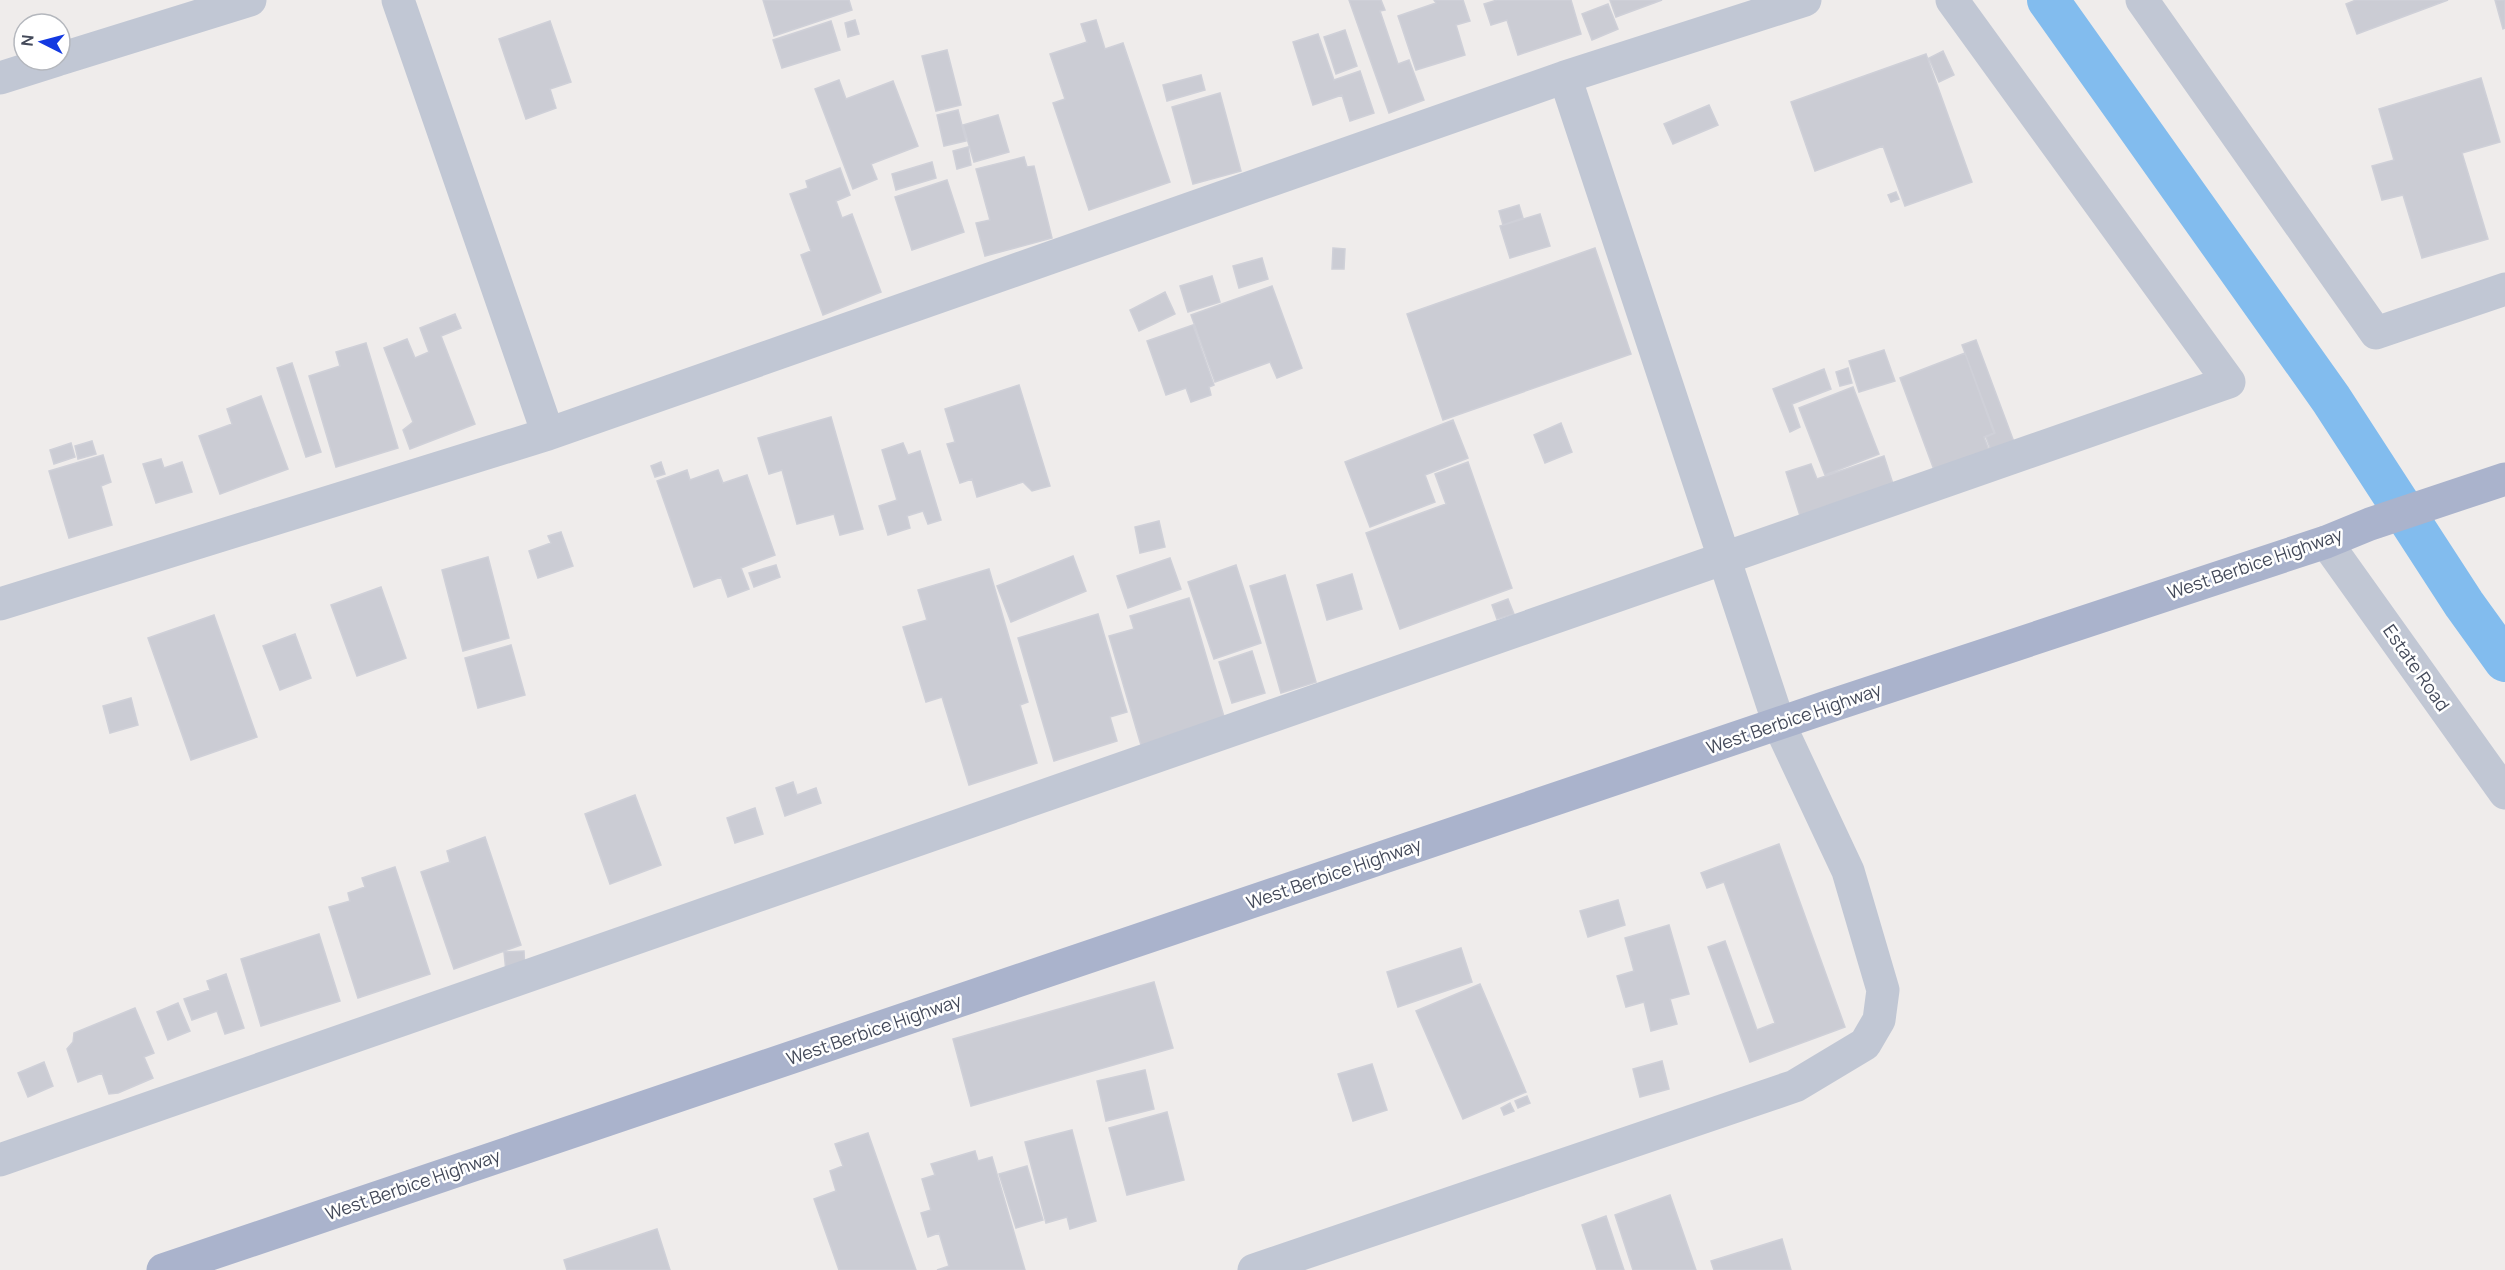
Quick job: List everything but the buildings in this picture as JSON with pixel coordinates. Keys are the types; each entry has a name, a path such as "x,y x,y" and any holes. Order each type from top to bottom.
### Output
{"main road":[{"name":"West Berbice Highway","path":"163,1270 1779,724 2326,542 2370,524 2503,482"}],"street":[{"path":"72,55 250,0"},
{"path":"398,0 548,434"},
{"path":"0,604 548,434 1565,77 1805,0"},
{"path":"0,1160 1725,560 2229,382 1952,0"},
{"path":"2142,0 2376,333 2505,289"},
{"path":"0,78 18,72"},
{"path":"1254,1270 1795,1086 1865,1044 1879,1020 1883,990 1848,871 1779,724 1565,77"},
{"name":"Estate Road","path":"2326,542 2505,793"}],"waterway":[{"path":"2048,0 2331,399 2464,604 2505,661"}]}
